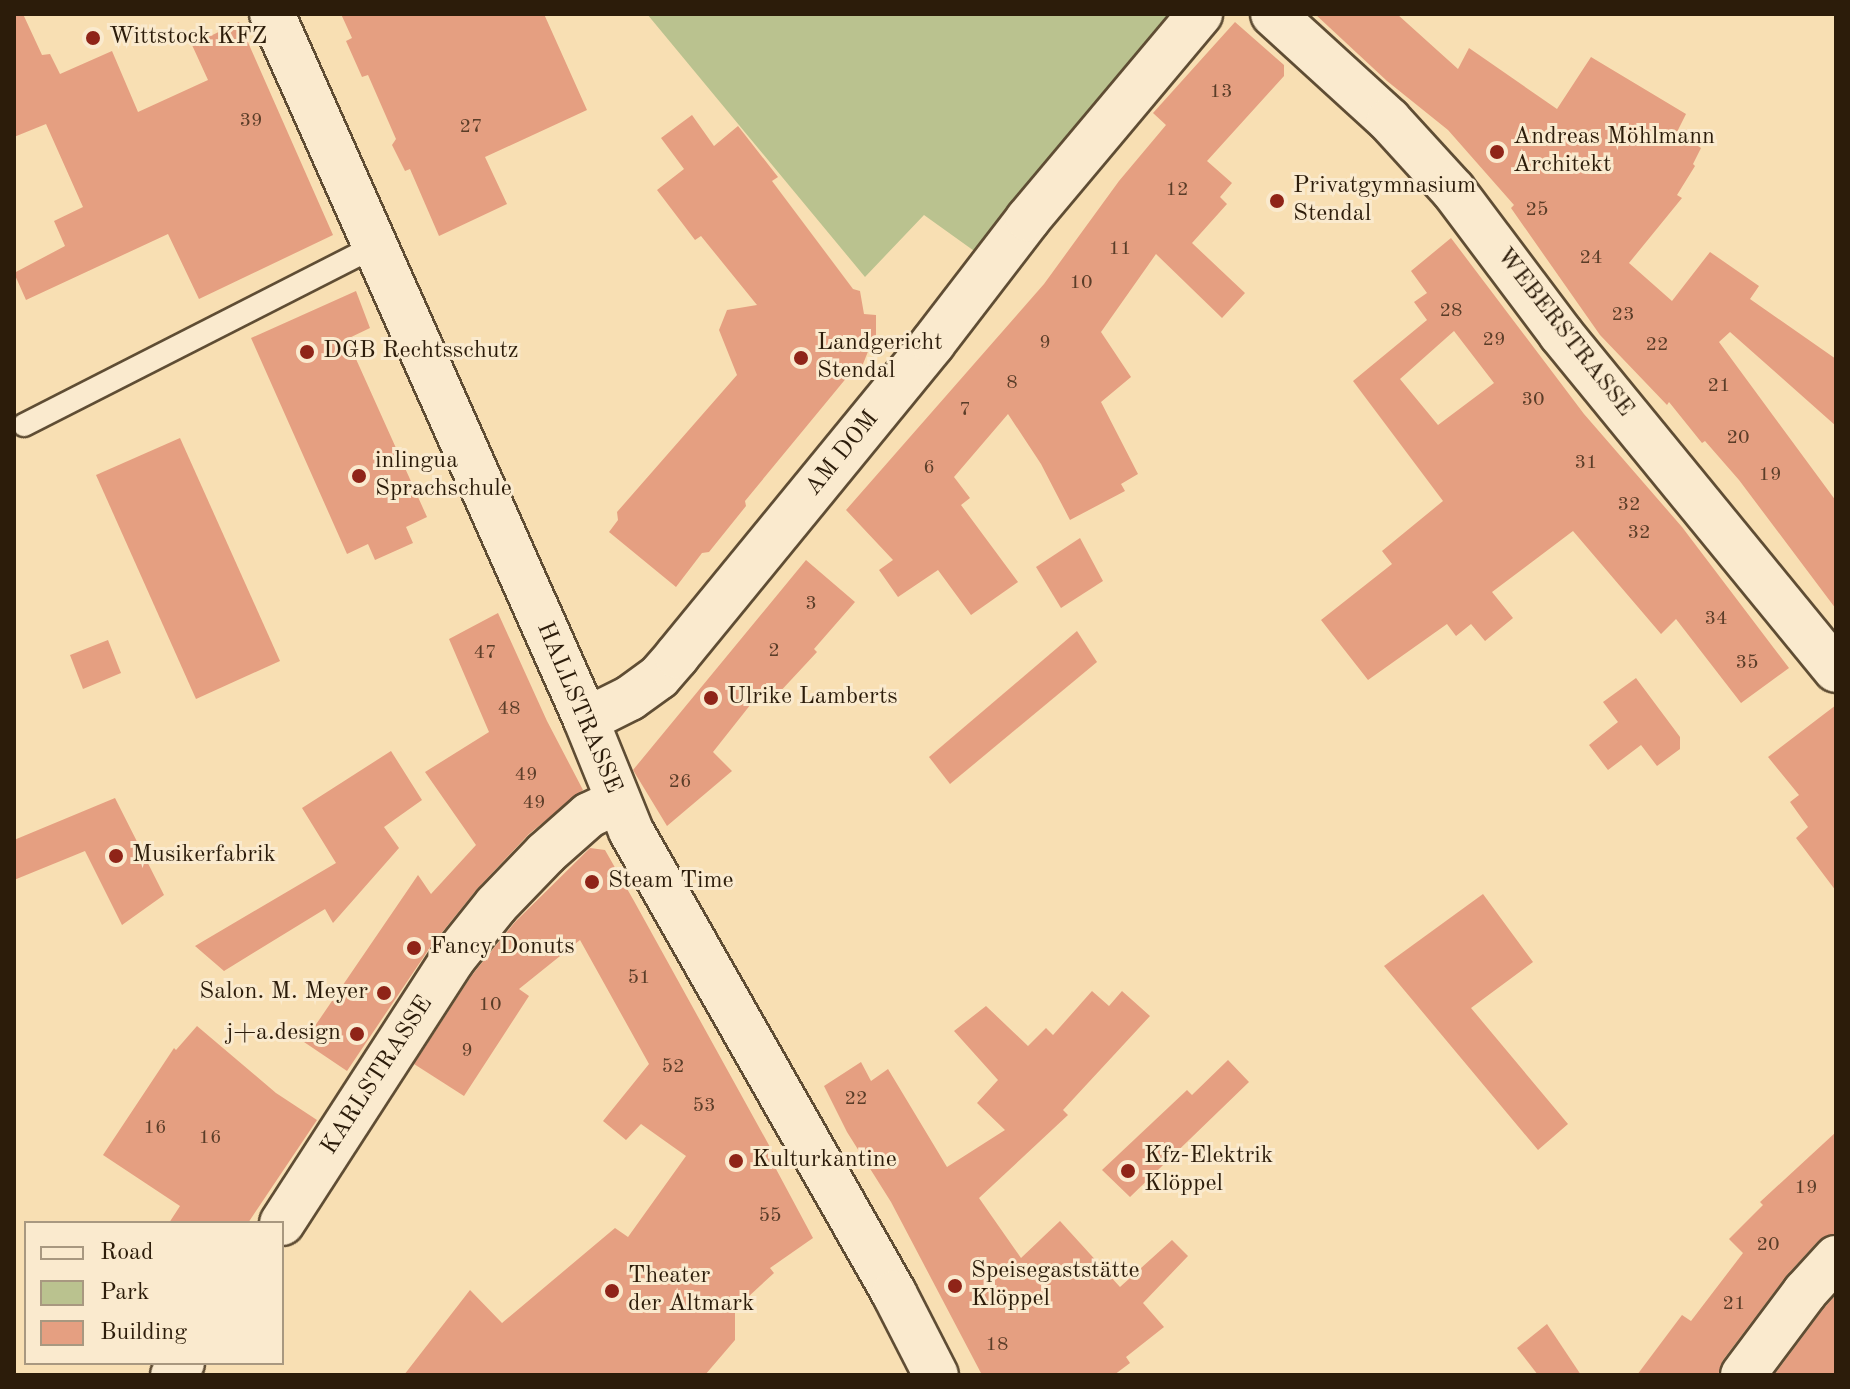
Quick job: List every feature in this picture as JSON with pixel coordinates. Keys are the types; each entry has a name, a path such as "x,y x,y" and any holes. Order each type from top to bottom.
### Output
{"street":[{"name":"HALLSTRASSE","path":"272,14 586,720 617,802 894,1293 936,1375"},
{"name":"AM DOM","path":"586,720 630,698 659,677 933,343 1028,219 1200,14"},
{"name":"WEBERSTRASSE","path":"1273,14 1389,120 1453,190 1561,334 1836,670"},
{"name":"KARLSTRASSE","path":"283,1221 452,960 496,905 589,815 617,802"},
{"path":"1743,1375 1805,1292 1836,1258"}],"lane":[{"path":"24,425 375,246"}],"green space":[{"path":"647,14 1168,14 1165,25 977,253 924,215 865,277"}],"building":[{"path":"14,14 23,14 42,55 50,54 60,74 112,51 138,112 208,80 192,45 239,22 333,235 199,299 168,234 26,300 14,273 65,246 54,221 83,207 46,124 14,137"},
{"path":"341,14 544,14 587,110 485,157 507,204 439,236 410,169 405,171 392,145 396,139 368,75 362,77 346,41 352,38"},
{"path":"1315,14 1397,14 1458,69 1469,48 1557,109 1591,57 1686,114 1677,132 1701,148 1693,164 1695,166 1677,195 1682,198 1629,263 1672,301 1710,252 1759,286 1750,299 1836,359 1836,426 1730,332 1719,342 1836,501 1836,609 1739,480 1705,441 1702,443 1669,402 1667,405 1600,335 1511,208 1514,205 1448,130 1387,81"},
{"path":"1235,22 1284,65 1284,76 1207,161 1232,183 1220,197 1227,204 1192,243 1245,293 1222,318 1156,254 1101,332 1131,377 1101,402 1138,474 1121,484 1125,491 1070,520 1041,464 1008,414 954,477 970,498 961,505 1018,582 971,615 938,570 898,597 879,570 893,560 846,510 1044,284 1119,181 1166,125 1153,113"},
{"name":"Landgericht Stendal","path":"692,115 714,146 738,126 778,177 772,181 853,289 860,291 864,314 876,315 876,349 869,349 859,374 848,376 745,501 746,506 709,552 702,553 676,587 609,532 618,520 617,512 737,375 719,330 727,310 757,305 701,236 695,240 657,190 684,169 661,138"},
{"path":"1451,238 1584,414 1682,527 1789,668 1741,703 1676,619 1661,634 1573,531 1492,592 1513,618 1485,641 1471,624 1456,636 1447,624 1368,680 1321,620 1392,564 1382,551 1443,501 1353,381 1427,320 1414,302 1427,293 1411,271","holes":["1454,331 1494,383 1438,425 1400,379"]},
{"path":"356,291 370,328 347,339 427,517 406,527 413,543 375,560 368,544 347,554 251,338"},
{"path":"180,438 280,661 196,699 96,475"},
{"path":"1080,538 1103,581 1061,608 1036,567"},
{"path":"806,560 855,602 814,649 817,652 777,695 766,685 713,752 732,771 667,826 633,770"},
{"path":"498,613 547,721 583,790 529,834 477,889 431,946 347,1071 304,1042 418,875 431,894 476,845 425,772 489,732 449,639"},
{"path":"1077,631 1097,662 950,784 929,757"},
{"path":"108,640 121,673 83,689 70,655"},
{"path":"1636,678 1680,737 1680,749 1657,766 1641,745 1608,770 1589,745 1618,722 1603,702"},
{"path":"1836,705 1836,891 1796,838 1808,827 1790,802 1799,795 1768,757"},
{"path":"391,751 422,800 384,827 399,848 333,923 325,909 224,971 195,946 336,863 302,808"},
{"name":"Musikerfabrik","path":"115,798 164,895 122,925 85,851 14,880 14,840"},
{"path":"590,848 605,850 781,1167 776,1169 813,1238 770,1268 774,1273 735,1309 735,1340 705,1375 404,1375 470,1290 502,1323 615,1228 628,1237 686,1156 641,1124 626,1140 603,1121 649,1064 580,940 519,989 529,996 464,1096 414,1064 472,975 515,922"},
{"path":"1483,894 1533,962 1471,1008 1568,1124 1538,1150 1384,966"},
{"path":"1092,991 1109,1006 1122,991 1150,1016 1063,1110 1068,1115 979,1198 1021,1258 1060,1221 1120,1287 1172,1240 1188,1256 1143,1303 1164,1327 1126,1357 1130,1363 1114,1375 982,1375 891,1202 847,1132 824,1086 861,1062 871,1081 888,1069 947,1167 1005,1130 977,1103 998,1080 954,1031 986,1006 1028,1046 1046,1028 1053,1035"},
{"path":"197,1026 276,1093 317,1120 249,1221 170,1221 180,1206 103,1155 174,1048 176,1050"},
{"path":"1228,1060 1249,1082 1130,1197 1102,1170 1187,1090 1192,1095"},
{"path":"1836,1132 1836,1234 1818,1241 1787,1275 1723,1360 1718,1375 1637,1375 1682,1315 1691,1321 1743,1253 1729,1239 1763,1205 1760,1202"},
{"path":"1836,1295 1836,1375 1774,1375 1824,1308"},
{"path":"1547,1324 1581,1375 1538,1375 1517,1348"}],"place":[{"name":"Wittstock KFZ","path":"93,38"},
{"name":"Andreas Möhlmann Architekt","path":"1497,152"},
{"name":"Privatgymnasium Stendal","path":"1277,201"},
{"name":"DGB Rechtsschutz","path":"307,352"},
{"name":"Landgericht Stendal","path":"801,358"},
{"name":"inlingua Sprachschule","path":"359,476"},
{"name":"Ulrike Lamberts","path":"711,698"},
{"name":"Musikerfabrik","path":"116,856"},
{"name":"Steam Time","path":"592,882"},
{"name":"Fancy Donuts","path":"414,948"},
{"name":"Salon. M. Meyer","path":"384,993"},
{"name":"j+a.design","path":"357,1034"},
{"name":"Kulturkantine","path":"736,1161"},
{"name":"Kfz-Elektrik Klöppel","path":"1128,1171"},
{"name":"Speisegaststätte Klöppel","path":"955,1286"},
{"name":"Theater der Altmark","path":"612,1291"}]}
